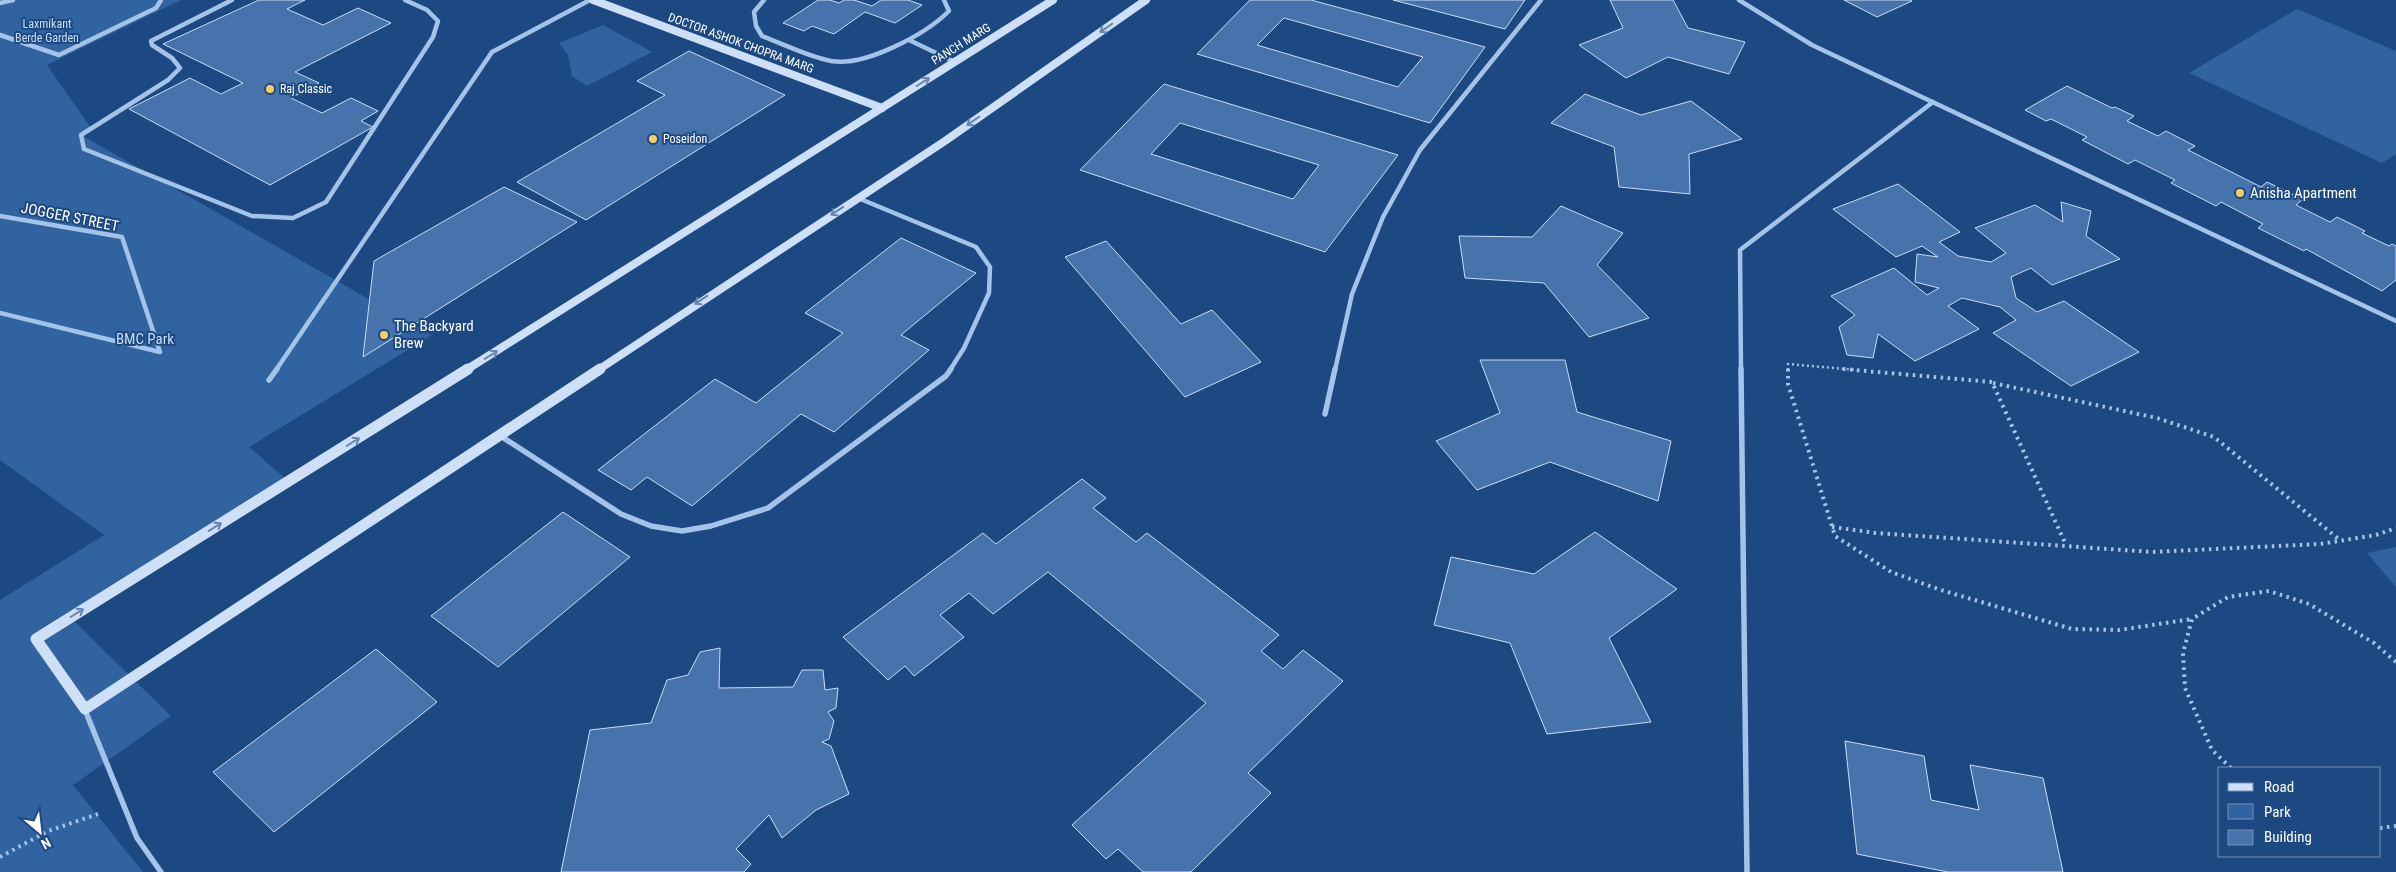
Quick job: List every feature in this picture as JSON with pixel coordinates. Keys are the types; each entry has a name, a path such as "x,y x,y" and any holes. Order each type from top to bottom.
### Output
{"street":[{"path":"0,3 13,0"},
{"path":"0,35 59,55 156,8 161,0"},
{"path":"232,0 159,35 151,41 152,45 172,58 180,68 168,80 81,135 84,148 252,216 293,218 326,202 433,36 438,22 427,10 405,0"},
{"path":"269,380 492,52 591,0"},
{"name":"DOCTOR ASHOK CHOPRA MARG","path":"591,0 882,108"},
{"path":"764,0 754,12 756,26 762,36 832,61 883,52 909,40 940,20 949,11 944,0"},
{"name":"PANCH MARG","path":"85,709 36,639 1053,0"},
{"path":"161,872 138,838 85,709 945,141 1146,0"},
{"path":"1325,414 1352,294 1383,217 1420,150 1541,0"},
{"path":"1739,0 1812,45 2396,321"},
{"path":"909,40 955,62"},
{"path":"1747,872 1740,250 1932,102"},
{"path":"499,434 592,497 621,514 651,526 682,530 711,526 768,508 946,376 964,348 989,293 990,267 976,247 857,198"},
{"name":"JOGGER STREET","path":"0,216 122,237 160,352 0,312"}],"path":[{"path":"2341,541 2214,437 2158,418 1992,382 1788,364 1788,384 1836,536 1891,572 1909,580 2072,629 2119,630 2192,618 2228,597 2269,591 2309,604 2374,643 2396,662"},
{"path":"1992,382 2066,545"},
{"path":"1832,526 1876,533 2152,552 2341,541 2376,535 2396,528"},
{"path":"2192,618 2183,653 2185,688 2212,750 2230,767"},
{"path":"0,857 48,831 101,813 138,838"},
{"path":"2381,828 2396,826"}],"green space":[{"name":"BMC Park","path":"0,0 181,0 47,65 91,128 80,133 81,135 432,335 249,447 286,479 74,621 171,716 73,785 143,872 0,872 0,600 104,535 0,460"},
{"path":"2297,9 2396,51 2396,154 2382,163 2189,73"},
{"path":"603,25 652,52 587,86 572,76 568,55 559,43"},
{"path":"2396,547 2396,587 2367,553"}],"building":[{"name":"Raj Classic","path":"259,0 305,0 287,9 323,25 358,8 391,23 295,72 319,83 291,98 322,113 351,98 378,111 361,121 373,127 270,185 129,109 190,78 221,94 243,83 163,44"},
{"path":"818,0 830,0 839,3 844,0 854,0 872,6 881,0 908,0 922,5 895,23 865,12 834,34 812,26 804,31 783,23"},
{"path":"1250,0 1311,0 1485,47 1430,123 1197,54","holes":["1284,18 1423,57 1398,87 1257,45"]},
{"path":"1393,0 1525,0 1505,29"},
{"path":"1610,0 1673,0 1688,28 1745,42 1729,74 1668,57 1626,78 1579,45 1623,28"},
{"path":"1844,0 1910,0 1912,1 1877,17"},
{"name":"Poseidon","path":"689,51 785,95 586,220 517,182 665,95 637,81"},
{"path":"1164,84 1398,155 1325,252 1080,170","holes":["1180,123 1319,165 1293,199 1151,154"]},
{"name":"Anisha Apartment","path":"2067,86 2112,108 2115,107 2134,116 2127,121 2158,136 2166,131 2195,146 2188,150 2261,187 2267,182 2303,199 2296,205 2330,222 2337,217 2365,231 2362,233 2389,246 2392,244 2396,246 2396,280 2382,291 2306,249 2304,251 2258,228 2263,224 2221,202 2216,206 2171,183 2175,180 2135,160 2128,164 2082,140 2087,137 2051,119 2046,121 2025,110"},
{"path":"1585,94 1641,115 1691,101 1742,139 1689,154 1690,194 1619,187 1614,147 1551,123"},
{"path":"1898,184 1960,232 1939,242 1958,256 1991,262 2006,253 1975,228 2035,205 2063,222 2061,202 2091,211 2086,236 2120,259 2052,285 2031,268 2011,277 2016,298 2037,312 2064,301 2139,352 2071,386 1993,333 2016,320 2000,307 1962,298 1948,306 1979,329 1915,361 1878,334 1873,358 1847,355 1839,327 1855,315 1831,296 1894,268 1927,295 1939,288 1915,282 1917,254 1938,257 1922,246 1896,257 1833,209"},
{"path":"504,187 577,222 363,357 374,261"},
{"path":"1561,206 1623,233 1597,265 1649,318 1589,337 1544,283 1465,278 1459,236 1532,237"},
{"path":"901,238 976,273 901,335 929,350 834,432 801,414 692,506 647,477 631,490 598,470 715,379 756,403 843,333 805,313"},
{"path":"1106,241 1181,324 1212,310 1261,362 1185,397 1065,257"},
{"path":"1480,360 1565,360 1577,412 1671,441 1658,501 1550,462 1477,490 1436,441 1500,413"},
{"path":"1082,479 1106,498 1093,508 1136,542 1147,533 1279,635 1261,651 1283,669 1303,650 1343,681 1248,773 1271,793 1191,872 1143,872 1118,849 1106,859 1072,825 1206,703 1048,572 993,614 969,593 940,615 964,637 914,676 905,666 888,680 843,637 983,533 996,544"},
{"path":"563,512 630,557 498,667 431,616"},
{"path":"1595,532 1677,589 1609,638 1651,722 1547,734 1510,643 1434,625 1451,557 1534,574"},
{"path":"720,648 719,688 793,687 802,670 823,670 825,690 838,688 836,708 828,712 834,721 829,739 822,742 831,746 849,794 816,810 782,838 769,815 736,849 751,864 744,872 561,872 590,730 651,723 667,680 688,675 700,652"},
{"path":"376,649 437,702 274,832 213,772"},
{"path":"1845,741 1924,756 1931,800 1979,810 1970,765 2043,778 2063,872 1948,872 1857,854"}],"place":[{"name":"Raj Classic","path":"270,89"},
{"name":"Poseidon","path":"653,139"},
{"name":"Anisha Apartment","path":"2240,193"},
{"name":"The Backyard Brew","path":"384,335"}],"park label":[{"name":"Laxmikant Berde Garden","path":"47,31"}]}
